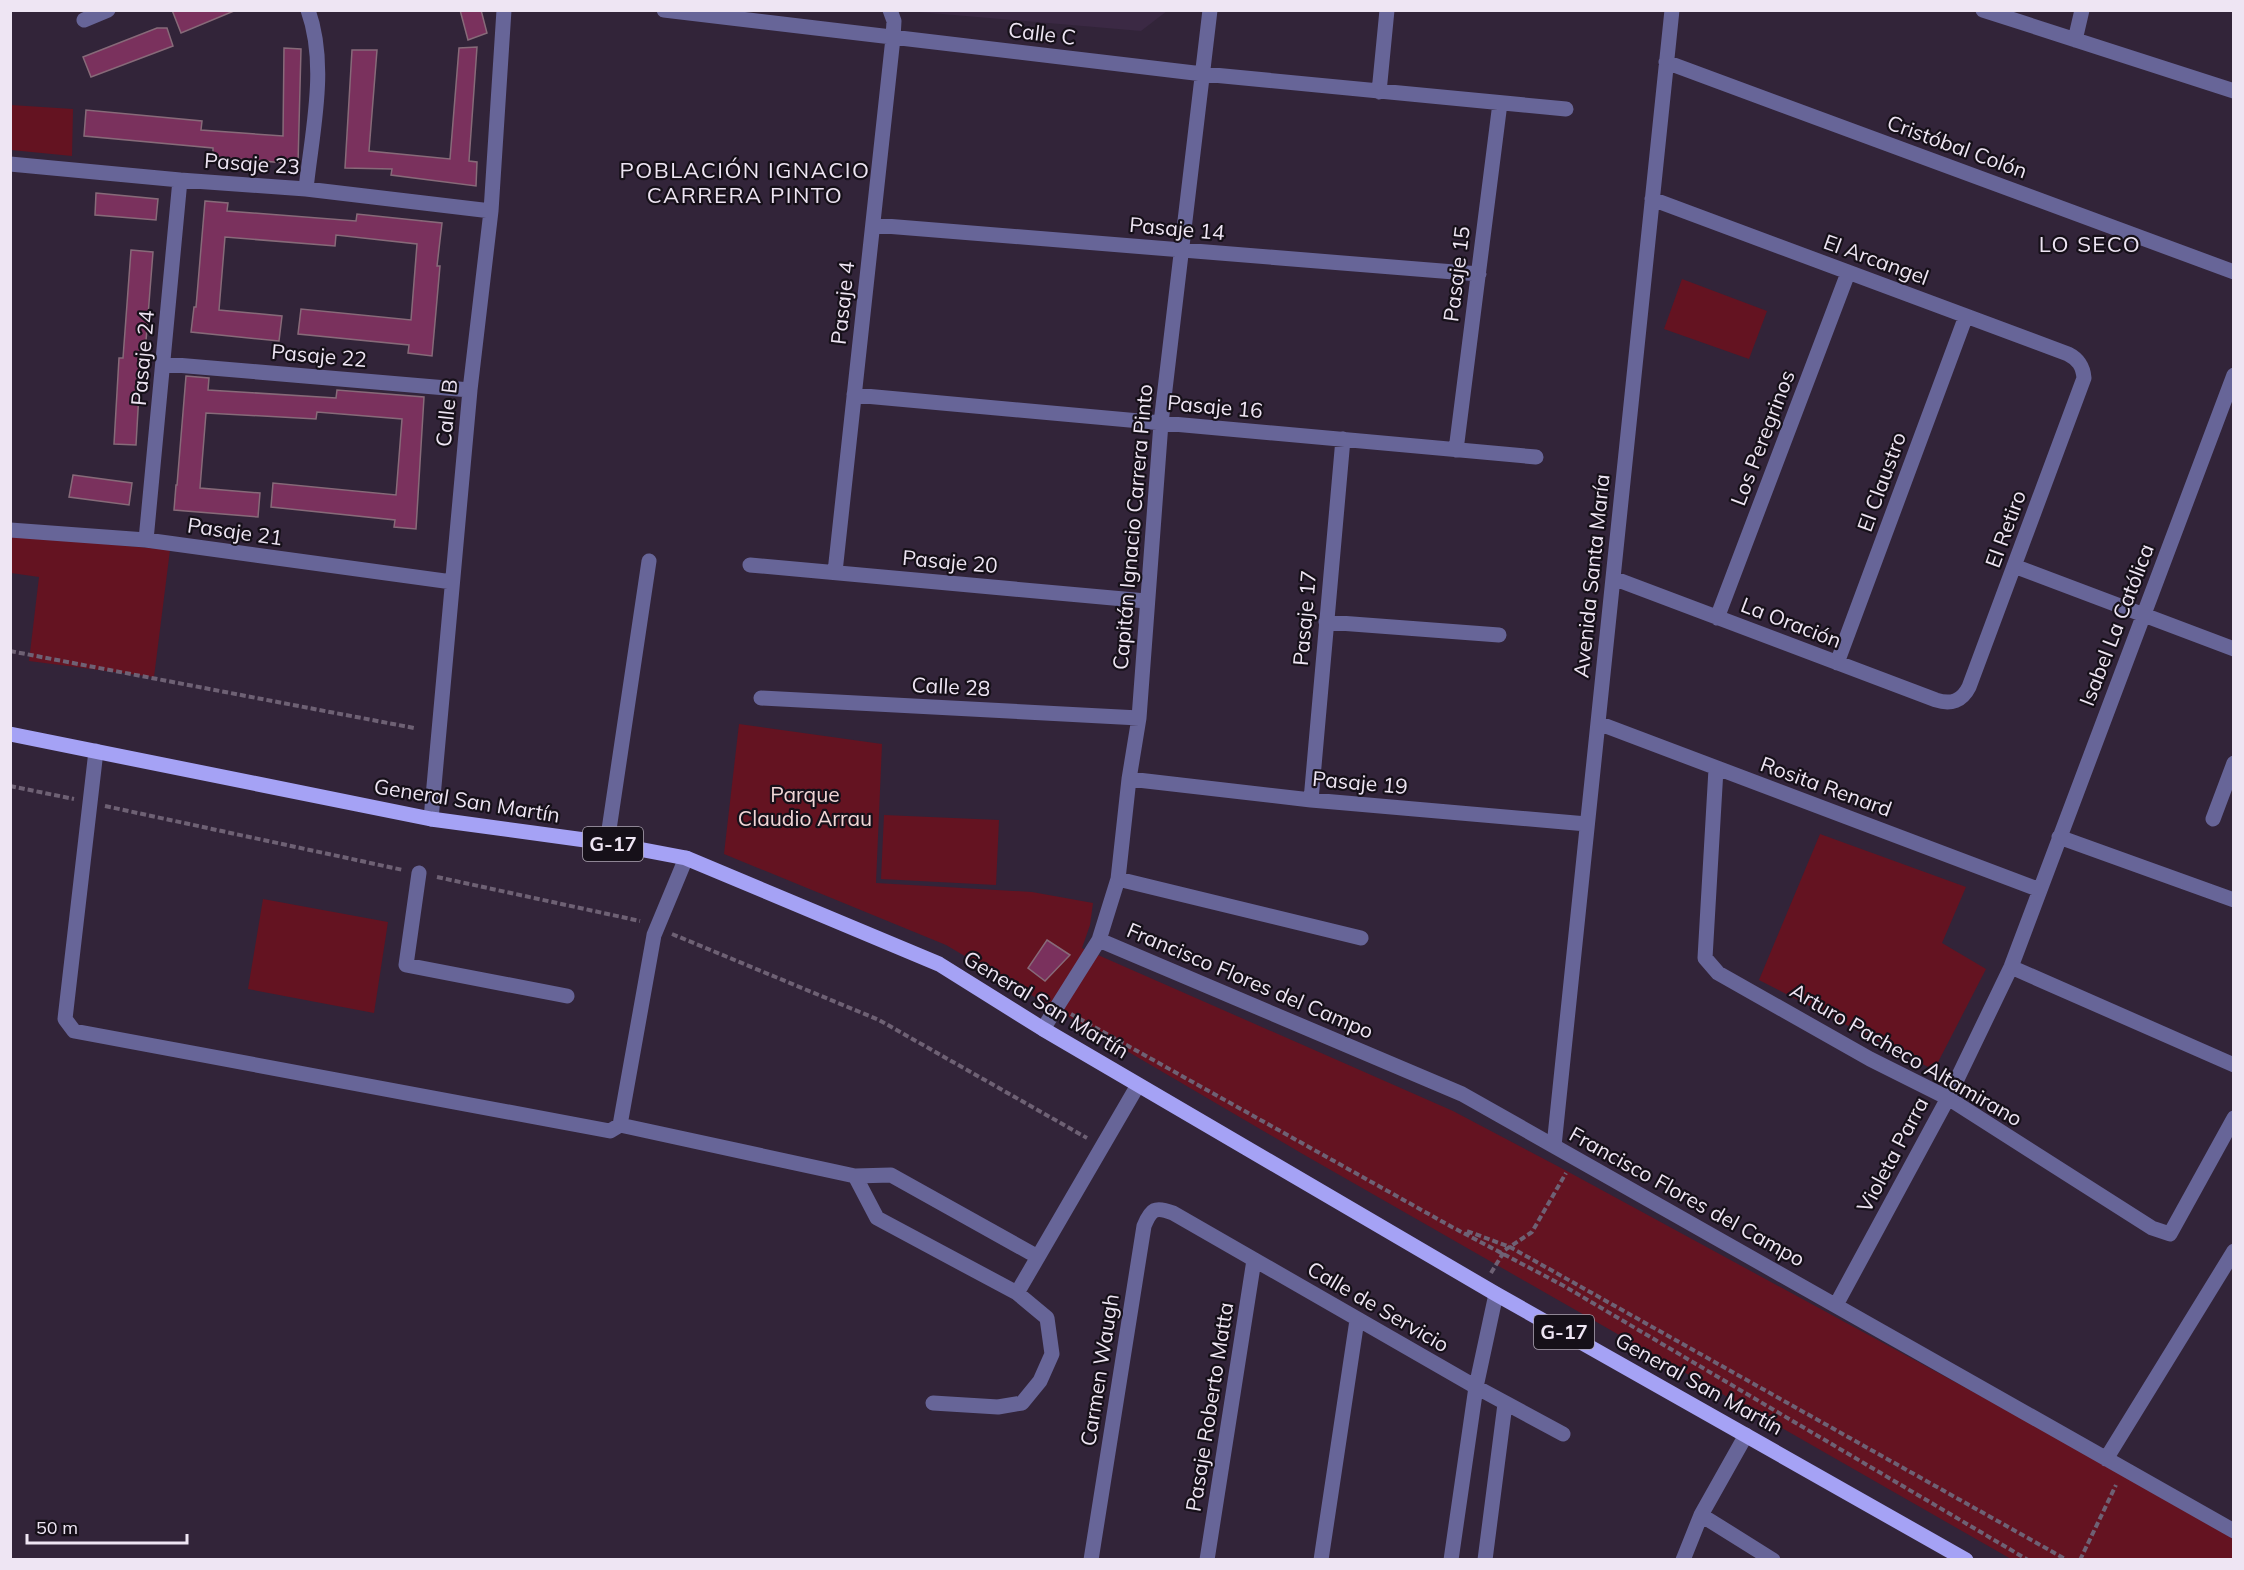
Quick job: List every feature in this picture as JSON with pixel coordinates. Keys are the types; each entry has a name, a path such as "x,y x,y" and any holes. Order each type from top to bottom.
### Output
{"main road":[{"name":"General San Martín","path":"10,734 431,819 608,843 686,858 939,964 1043,1029 1490,1290 1966,1560"}],"street":[{"path":"84,20 108,10"},
{"path":"306,189 318,64 315,33 308,10"},
{"name":"Calle B","path":"431,819 470,390 491,211 504,10"},
{"name":"Calle C","path":"664,10 1203,74 1566,109"},
{"name":"Pasaje 4","path":"835,572 893,38 894,21 890,10"},
{"name":"Capitán Ignacio Carrera Pinto","path":"1043,1029 1099,940 1118,879 1129,779 1139,717 1161,423 1210,10"},
{"path":"1379,92 1388,10"},
{"name":"Avenida Santa María","path":"1554,1146 1672,10"},
{"path":"1983,10 2234,91"},
{"path":"2075,40 2082,10"},
{"name":"Cristóbal Colón","path":"1666,62 2234,272"},
{"name":"Pasaje 15","path":"1456,450 1500,103"},
{"name":"Pasaje 23","path":"10,164 306,189 491,211"},
{"name":"Pasaje 24","path":"146,540 180,180"},
{"name":"El Arcangel","path":"1652,199 2068,354 2073,356 2081,366"},
{"name":"Pasaje 14","path":"873,225 1479,274"},
{"name":"Los Peregrinos","path":"1717,618 1848,273"},
{"name":"El Claustro","path":"1837,663 1966,316"},
{"name":"Pasaje 22","path":"164,364 470,390"},
{"name":"El Retiro","path":"1956,701 1966,693 1969,687 2082,384 2084,378 2081,366"},
{"name":"Isabel La Católica","path":"2040,890 2234,375"},
{"name":"Pasaje 16","path":"854,395 1536,457"},
{"name":"Pasaje 17","path":"1311,800 1343,439"},
{"name":"Pasaje 21","path":"10,530 146,540 452,582"},
{"path":"608,843 649,561"},
{"name":"Pasaje 20","path":"750,564 1146,601"},
{"path":"2014,566 2234,649"},
{"name":"La Oración","path":"1613,578 1936,700 1949,703 1956,701"},
{"path":"1326,622 1499,635"},
{"name":"Calle 28","path":"761,698 1139,717"},
{"name":"Rosita Renard","path":"1598,723 2040,890"},
{"path":"96,751 65,1019 74,1031 610,1131 620,1125 855,1176 891,1175 1038,1257"},
{"path":"2213,819 2234,764"},
{"name":"Arturo Pacheco Altamirano","path":"1716,769 1705,958 1718,973 1870,1059 1948,1098 2152,1228 2170,1234 2234,1118"},
{"name":"Pasaje 19","path":"1129,779 1311,800 1587,824"},
{"path":"2059,837 2234,900"},
{"path":"620,1125 654,935 686,858"},
{"path":"419,873 406,965 567,996"},
{"path":"1118,879 1361,938"},
{"name":"Violeta Parra","path":"1836,1305 1948,1098 2010,967 2040,890"},
{"name":"Francisco Flores del Campo","path":"1099,940 1462,1094 2234,1531"},
{"path":"2010,967 2234,1065"},
{"path":"1017,1293 1138,1085"},
{"path":"855,1176 877,1218 1017,1293 1047,1318 1052,1354 1040,1381 1022,1403 998,1407 933,1402"},
{"name":"Carmen Waugh","path":"1091,1560 1144,1226 1149,1214 1156,1210 1163,1209 1173,1213"},
{"name":"Calle de Servicio","path":"1173,1213 1505,1404 1563,1434"},
{"path":"2106,1459 2234,1251"},
{"name":"Pasaje Roberto Matta","path":"1207,1560 1254,1260"},
{"path":"1450,1560 1490,1290"},
{"path":"1321,1560 1358,1320"},
{"path":"1485,1560 1505,1404"},
{"path":"1683,1560 1701,1515 1746,1435"},
{"path":"1701,1515 1773,1560"}],"path":[{"path":"10,651 414,728"},
{"path":"10,786 81,801"},
{"path":"104,806 646,923"},
{"path":"667,932 879,1020 1070,1127 1102,1148"},
{"path":"1058,1006 1452,1227 1574,1292 2028,1560"},
{"path":"1490,1290 1503,1253 1532,1232 1576,1157"},
{"path":"1467,1231 1510,1247 2067,1560"},
{"path":"2080,1560 2124,1469"}],"shaded area":[{"path":"907,11 1167,11 1141,31"}],"green space":[{"path":"11,105 73,109 72,156 11,150"},
{"path":"1682,279 1767,311 1749,359 1664,329"},
{"path":"11,535 170,550 154,677 29,661 39,577 11,573"},
{"name":"Parque Claudio Arrau","path":"739,724 882,744 876,883 1032,892 1093,903 1090,925 1082,948 1453,1111 1563,1169 2233,1533 2233,1559 2011,1559 1301,1153 946,945 724,854"},
{"path":"884,815 999,820 996,885 881,879"},
{"path":"1820,834 1966,887 1942,943 1986,969 1934,1070 1759,980"},
{"path":"263,899 388,922 374,1013 248,989"}],"building":[{"path":"172,10 234,10 234,11 181,33"},
{"path":"460,10 481,10 487,33 468,40"},
{"path":"157,28 167,28 173,46 91,77 83,57"},
{"path":"477,47 469,161 477,162 476,186 391,175 392,169 345,168 352,50 377,50 369,151 450,159 459,48"},
{"path":"284,48 301,49 298,164 213,157 213,148 84,136 86,110 202,121 201,130 283,136"},
{"path":"96,193 158,199 156,220 95,215"},
{"path":"205,201 228,203 227,211 356,221 357,214 442,223 432,356 408,353 409,345 298,334 301,309 411,320 417,244 336,235 335,246 225,237 219,310 282,316 279,341 191,332 194,307 196,307"},
{"path":"131,250 153,252 146,341 142,341 136,445 114,444 119,358 123,358"},
{"path":"186,376 209,378 208,390 336,398 337,390 424,397 416,529 394,527 395,520 271,507 273,483 396,495 402,419 317,412 316,419 206,413 200,488 260,493 258,517 174,510"},
{"path":"73,475 132,483 129,505 69,497"},
{"path":"1047,940 1070,955 1045,981 1028,968"}],"district":[{"name":"POBLACIÓN IGNACIO CARRERA PINTO","path":"745,182"},
{"name":"LO SECO","path":"2090,244"}]}
